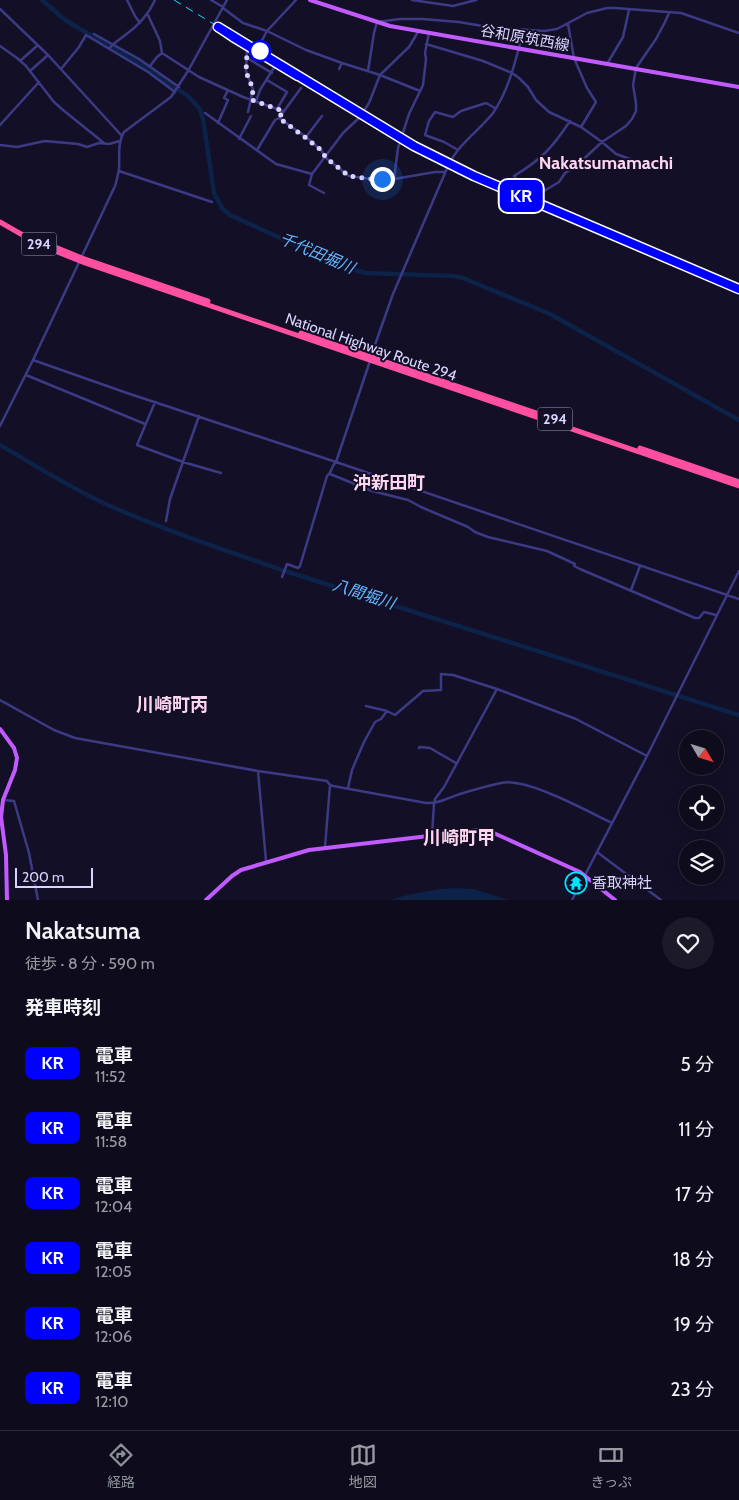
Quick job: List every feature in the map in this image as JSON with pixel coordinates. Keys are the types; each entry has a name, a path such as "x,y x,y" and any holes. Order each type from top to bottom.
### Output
{"highway":[{"name":"National Highway Route 294","path":"0,220 81,260 739,482"},
{"name":"National Highway Route 294","path":"370,358 739,486"}],"main road":[{"name":"谷和原筑西線","path":"310,0 377,22 418,31 739,86"},
{"path":"0,729 14,748 17,758 15,770 3,800 0,817 2,843 6,855 8,900"},
{"path":"206,900 241,870 266,861 309,850 487,830 586,875 615,900"}],"street":[{"path":"127,0 140,24"},
{"path":"109,49 112,44 140,24 148,15 155,0"},
{"path":"210,0 243,23 267,31 306,50 380,75 420,91"},
{"path":"0,426 115,186 119,171 120,141 124,132 175,92 227,0"},
{"path":"259,46 267,31 296,0"},
{"path":"412,0 453,6 476,0"},
{"path":"368,71 377,22 400,19 422,19 551,30 568,24 587,13 607,8 681,13 739,33"},
{"path":"0,9 48,55 104,114 122,136"},
{"path":"607,64 623,37 629,10"},
{"path":"570,120 554,144 542,157 514,176 528,192 539,194 559,182 565,173 575,167 602,142 626,126 632,119 636,111 633,86 636,68 656,38 669,12"},
{"path":"148,15 160,41 162,53 188,71 243,97 283,111"},
{"path":"568,24 574,58 587,88 596,102 581,127"},
{"path":"213,27 247,48 246,72 253,89 248,112"},
{"path":"282,577 287,564 298,568 300,566 327,476 336,462 393,294 450,160 495,109 502,98 512,73 524,29"},
{"path":"324,193 309,185 312,174 326,158 343,133 360,117 369,103 380,75 409,47 418,31"},
{"path":"394,179 398,148 420,91 425,72 428,33"},
{"path":"94,34 150,66 179,86"},
{"path":"61,69 86,35 148,72 175,92"},
{"path":"426,44 483,61 512,73 528,87 532,95 549,112 570,120 616,154 630,159"},
{"path":"20,61 38,45"},
{"path":"0,46 30,71 63,110 104,143"},
{"path":"150,66 157,56 162,53"},
{"path":"30,71 48,55"},
{"path":"246,58 272,73"},
{"path":"339,69 342,63"},
{"path":"256,101 260,90 276,66"},
{"path":"267,80 287,92 277,109"},
{"path":"0,125 39,82"},
{"path":"257,150 274,120 279,118 301,88"},
{"path":"218,123 228,100 224,98 228,89"},
{"path":"458,150 425,134 435,112 453,117 461,110 486,103 495,109"},
{"path":"205,113 276,164 312,174"},
{"path":"239,138 251,116"},
{"path":"306,138 322,116"},
{"path":"279,118 321,150 326,158 349,176 371,179 394,179 445,172"},
{"path":"0,145 17,147 45,141 87,146 120,141"},
{"path":"119,171 212,202"},
{"path":"33,360 739,599"},
{"path":"26,375 145,424"},
{"path":"155,402 137,445 182,462 222,473"},
{"path":"166,521 170,499 199,416"},
{"path":"330,474 372,491 408,500 488,537 546,551 575,564 574,566 580,569 695,618 699,618 704,612 716,615"},
{"path":"631,590 640,565"},
{"path":"572,900 647,756 739,571"},
{"path":"366,706 395,715 423,691 441,690 441,674 453,675 497,689 576,719 647,756"},
{"path":"432,835 435,799 444,787 478,727 497,689"},
{"path":"0,700 54,730 75,738 258,771 327,781 330,786 325,847"},
{"path":"348,789 352,770 364,742 375,722 381,719 387,711"},
{"path":"419,748 430,748 456,763"},
{"path":"258,771 266,861"},
{"path":"330,786 434,804 462,793 501,783 517,782 570,802 612,823"},
{"path":"3,800 14,801 29,853 38,900"},
{"path":"598,852 661,900"}],"water":[{"path":"456,888 474,889 508,900 390,900 406,895"}],"waterway":[{"name":"千代田堀川","path":"42,0 64,19 133,59 189,97 200,109 214,193 222,208 230,215 342,266 365,273 454,276 463,278 550,314 739,420"},
{"name":"八間堀川","path":"0,445 96,499 197,540 285,571 739,715"}],"railway":[{"path":"174,0 414,145 461,169 739,289"}],"train":[{"name":"KR","path":"298,76 218,27 414,146 439,159 488,182 739,289"}],"place":[{"name":"香取神社","path":"576,883"}],"district":[{"name":"Nakatsumamachi","path":"606,163"},
{"name":"沖新田町","path":"389,483"},
{"name":"川崎町丙","path":"172,705"},
{"name":"川崎町甲","path":"459,838"}],"route":[{"path":"260,51 247,53 246,72 252,84 252,100 283,111 279,118 321,150 326,158 349,176 382,179"}]}
